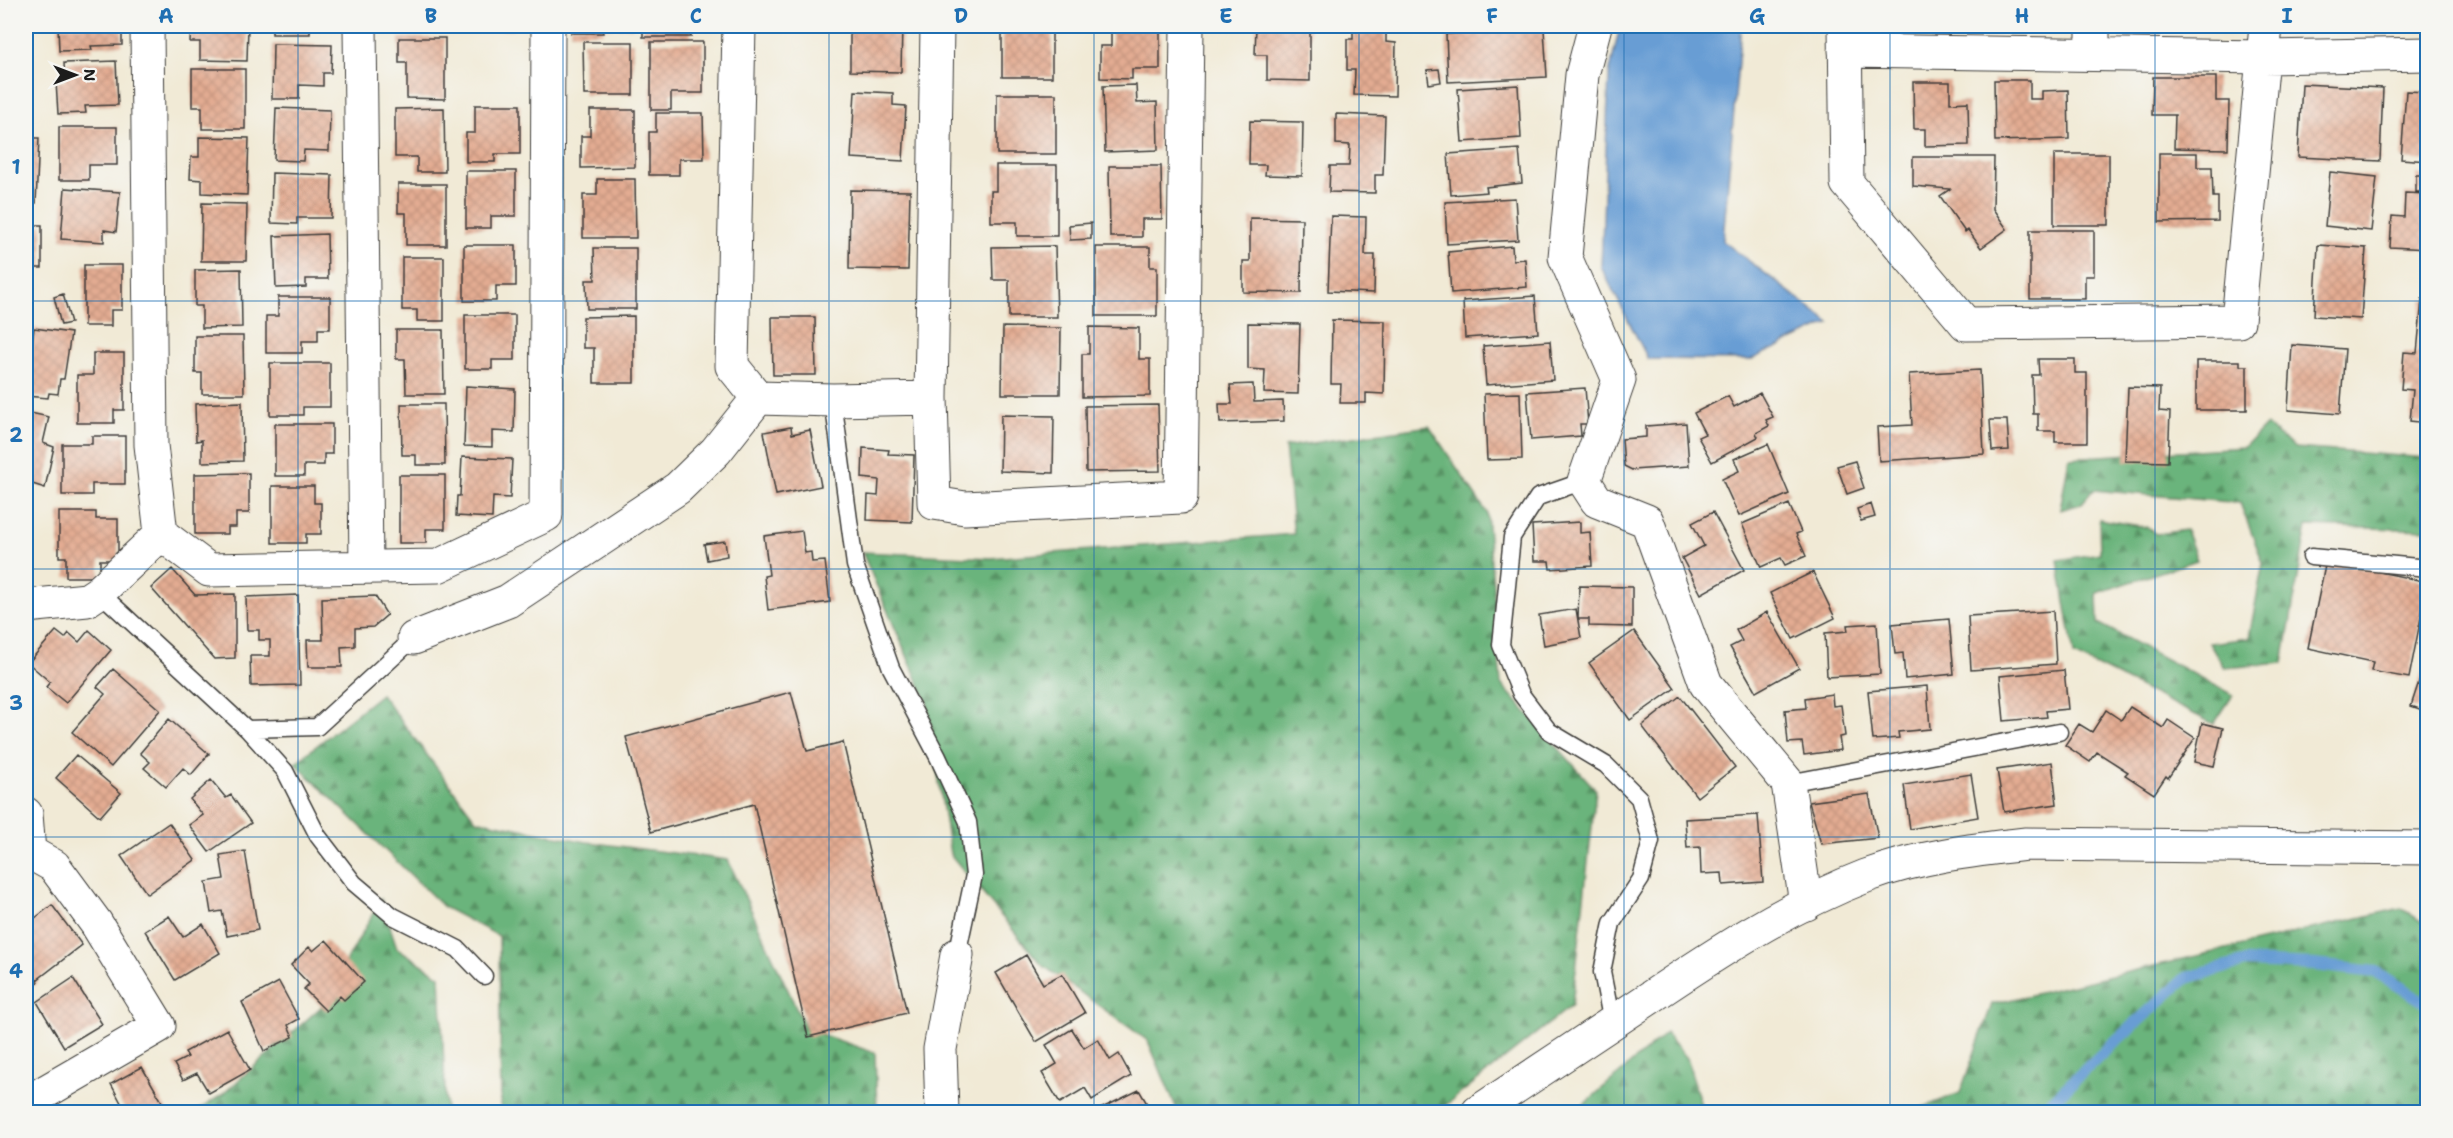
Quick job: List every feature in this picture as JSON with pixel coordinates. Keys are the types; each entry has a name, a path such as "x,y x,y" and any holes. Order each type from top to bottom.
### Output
{"street":[{"path":"147,26 151,445 161,534 209,570 438,566 546,515 548,26"},
{"path":"360,26 366,566"},
{"path":"739,26 732,366 758,398 833,400 931,398"},
{"path":"937,26 931,398 933,502 964,508 1181,497 1187,26"},
{"path":"1595,26 1582,75 1565,257 1619,380 1584,481 1597,501 1647,521 1706,684 1788,783 1806,904"},
{"path":"2265,41 2238,321 1966,324 1846,183 1845,38 2265,41 2427,54"},
{"path":"414,638 508,601 678,488 716,451 758,398"},
{"path":"26,606 87,600 99,592 161,534"},
{"path":"26,814 27,854 54,866 96,923 159,1026 26,1103"},
{"path":"1478,1113 1732,943 1806,904 1867,876 1922,860 1961,852 2026,844 2427,848"},
{"path":"942,1113 940,1049 957,955"}],"lane":[{"path":"833,400 855,565 891,668 968,822 974,875 957,955"},
{"path":"1584,481 1538,497 1512,537 1501,645 1521,694 1548,731 1606,765 1639,798 1651,841 1641,879 1612,923 1602,972 1612,1023"},
{"path":"2312,557 2427,568"},
{"path":"99,592 247,729 285,771 318,836 354,884 393,916 458,948 484,976"},
{"path":"247,729 317,727 414,638"},
{"path":"1788,783 2059,732"}],"green space":[{"path":"2266,425 2295,448 2427,458 2427,530 2307,526 2283,663 2224,668 2209,643 2249,638 2263,563 2240,503 2093,490 2081,504 2060,510 2069,458 2244,447"},
{"path":"1429,426 1487,513 1501,684 1596,790 1572,1005 1437,1112 1178,1112 1148,1041 1041,964 950,854 927,702 862,552 991,558 1294,534 1285,447"},
{"path":"2099,519 2146,527 2156,534 2186,530 2197,560 2097,593 2098,623 2233,695 2214,724 2074,655 2058,560 2100,553"},
{"path":"381,694 476,820 587,842 728,860 806,1029 875,1053 877,1112 501,1112 499,936 445,908 295,763"},
{"path":"381,899 397,948 440,976 446,1112 195,1112 222,1095 321,1007"},
{"path":"2401,908 2427,925 2427,1112 1911,1112 1960,1093 1992,1004"},
{"path":"1666,1033 1687,1058 1703,1112 1575,1112"}],"water":[{"path":"1620,26 1741,26 1723,241 1830,323 1750,360 1648,359 1601,267 1609,74"}],"building":[{"path":"58,26 122,26 122,45 91,46 92,50 59,51"},
{"path":"191,26 248,26 247,61 200,60 200,42 190,42"},
{"path":"272,26 310,26 310,34 272,34"},
{"path":"399,26 445,26 445,29 399,30"},
{"path":"471,26 513,26 513,30 471,30"},
{"path":"571,26 632,26 632,28 603,28 603,33 571,33"},
{"path":"643,26 691,26 691,37 643,37"},
{"path":"850,26 902,26 901,72 850,71"},
{"path":"1002,26 1052,26 1052,77 1002,77"},
{"path":"1111,26 1160,26 1160,69 1132,69 1132,79 1100,78 1100,46 1111,46"},
{"path":"1256,26 1310,26 1310,81 1267,80 1267,55 1255,55"},
{"path":"1353,26 1386,26 1386,42 1396,43 1395,96 1354,95 1355,70 1347,70 1347,39 1353,39"},
{"path":"1544,29 1547,77 1448,82 1446,34"},
{"path":"399,38 445,38 445,99 407,98 407,63 399,63"},
{"path":"583,42 633,42 633,95 584,95"},
{"path":"651,42 703,42 703,93 671,93 671,110 651,110"},
{"path":"273,44 332,45 331,73 323,73 323,86 299,85 299,99 272,99"},
{"path":"116,61 118,105 85,106 86,113 58,114 56,82 65,81 64,63"},
{"path":"192,69 245,69 245,129 202,129 202,107 192,107"},
{"path":"1439,69 1441,82 1429,84 1427,70"},
{"path":"2153,77 2216,77 2216,101 2229,101 2228,149 2174,148 2175,115 2152,115"},
{"path":"1994,80 2030,80 2030,99 2042,99 2042,91 2068,90 2069,139 1995,141"},
{"path":"1913,82 1950,82 1950,103 1968,102 1969,145 1925,146 1925,129 1914,129"},
{"path":"2302,84 2383,88 2380,161 2298,157"},
{"path":"1136,85 1137,103 1157,102 1158,150 1105,152 1103,86"},
{"path":"1518,85 1521,138 1462,142 1458,89"},
{"path":"855,91 893,93 893,105 906,106 903,161 851,158"},
{"path":"2406,91 2428,92 2428,161 2401,159"},
{"path":"997,94 1056,94 1056,154 997,154"},
{"path":"475,105 520,105 520,154 495,154 495,162 466,162 466,133 475,133"},
{"path":"276,108 330,110 329,151 304,150 303,161 274,160"},
{"path":"444,108 445,172 417,172 417,157 395,157 395,109"},
{"path":"590,110 635,110 635,167 581,168 581,136 590,136"},
{"path":"656,113 703,113 704,159 679,159 679,175 649,175 649,132 656,132"},
{"path":"1336,114 1385,116 1383,175 1375,175 1375,193 1329,192 1330,166 1349,166 1350,145 1336,144"},
{"path":"1250,121 1303,122 1302,176 1265,175 1266,165 1249,165"},
{"path":"59,127 117,127 117,165 89,165 89,180 59,180"},
{"path":"199,137 249,138 247,195 202,193 202,180 190,179 191,157 199,157"},
{"path":"26,138 39,138 36,203 26,203"},
{"path":"1519,149 1522,183 1486,187 1487,192 1451,195 1448,154"},
{"path":"2159,153 2197,153 2197,167 2212,167 2213,197 2218,197 2218,221 2159,222"},
{"path":"2054,154 2109,154 2109,225 2054,225"},
{"path":"1913,157 1994,157 1993,209 2007,229 1981,248 1968,230 1965,232 1940,196 1950,189 1913,186"},
{"path":"996,165 1057,165 1057,236 1017,236 1017,222 991,222 991,191 996,191"},
{"path":"1109,166 1161,166 1162,219 1142,219 1142,237 1110,237"},
{"path":"466,171 516,171 516,216 491,216 491,228 466,228"},
{"path":"2330,172 2377,177 2371,231 2325,226"},
{"path":"272,173 332,175 331,218 297,218 297,224 271,223"},
{"path":"2416,175 2428,175 2428,192 2416,192"},
{"path":"597,179 635,179 636,238 583,238 583,195 597,195"},
{"path":"398,184 446,184 446,245 406,245 406,213 398,213"},
{"path":"65,188 120,192 116,232 104,230 104,242 61,239"},
{"path":"850,190 910,191 908,270 849,269"},
{"path":"2405,193 2428,194 2428,249 2390,247 2392,216 2404,217"},
{"path":"1515,198 1518,240 1447,244 1445,202"},
{"path":"202,203 247,204 246,261 201,261"},
{"path":"1331,216 1366,217 1365,255 1375,255 1374,293 1328,291"},
{"path":"1250,218 1302,219 1301,293 1243,292 1243,261 1250,261"},
{"path":"1091,223 1091,239 1070,240 1069,225"},
{"path":"26,225 42,225 42,268 26,268"},
{"path":"2030,230 2094,230 2094,276 2085,276 2085,299 2030,299"},
{"path":"327,234 328,279 306,279 306,287 276,288 274,236"},
{"path":"464,245 516,245 516,286 496,286 496,301 464,301"},
{"path":"2318,245 2366,248 2361,319 2314,316"},
{"path":"1055,246 1057,317 1009,317 1009,280 993,280 992,247"},
{"path":"1512,246 1513,260 1525,259 1527,287 1451,293 1448,252"},
{"path":"1096,247 1150,247 1150,267 1157,267 1157,316 1096,316"},
{"path":"594,248 636,248 636,309 587,309 586,280 595,280"},
{"path":"402,257 444,257 444,321 417,321 417,310 402,310"},
{"path":"84,265 122,265 122,310 111,310 111,326 84,326"},
{"path":"241,269 242,327 202,328 202,306 195,306 195,270"},
{"path":"63,294 71,323 61,325 54,297"},
{"path":"1535,296 1538,333 1465,338 1463,301"},
{"path":"278,297 330,297 330,329 318,329 318,341 302,341 302,353 266,353 266,316 278,316"},
{"path":"2422,299 2428,300 2428,423 2410,421 2413,390 2401,389 2404,352 2417,353"},
{"path":"465,315 515,315 515,360 492,360 492,369 465,369"},
{"path":"634,316 634,383 594,383 594,348 583,348 583,317"},
{"path":"772,317 815,317 816,375 773,375"},
{"path":"1332,320 1385,321 1384,394 1366,393 1366,403 1340,403 1341,384 1331,384"},
{"path":"1248,323 1300,324 1298,394 1264,393 1265,370 1248,369"},
{"path":"1003,327 1061,328 1060,394 1002,394"},
{"path":"1089,327 1139,328 1139,359 1150,359 1150,396 1082,397 1082,354 1089,354"},
{"path":"34,328 71,333 64,379 60,379 58,394 49,393 48,398 26,396"},
{"path":"396,330 443,330 444,394 406,394 405,359 396,359"},
{"path":"195,336 243,336 244,394 202,394 202,373 195,373"},
{"path":"1550,341 1553,380 1486,385 1483,346"},
{"path":"2292,345 2345,349 2340,414 2288,410"},
{"path":"93,353 124,353 124,410 114,410 114,423 77,423 77,375 93,375"},
{"path":"2038,359 2075,359 2075,373 2087,373 2087,442 2055,442 2055,431 2038,431 2038,414 2033,414 2032,375 2039,375"},
{"path":"2196,361 2240,361 2240,366 2247,366 2247,410 2196,410"},
{"path":"270,363 330,363 330,407 303,407 303,415 270,415"},
{"path":"1980,370 1984,454 1879,461 1877,427 1912,425 1909,374"},
{"path":"1253,384 1254,402 1283,401 1284,421 1220,423 1219,404 1232,404 1230,385"},
{"path":"466,386 515,389 514,432 492,431 492,447 464,446"},
{"path":"2128,387 2160,388 2159,411 2170,412 2168,462 2125,461"},
{"path":"1585,388 1588,424 1580,424 1581,436 1531,440 1527,392"},
{"path":"1520,393 1522,459 1487,460 1484,394"},
{"path":"1760,393 1773,417 1766,420 1769,426 1756,433 1758,437 1712,462 1698,437 1705,434 1694,413 1728,396 1734,407"},
{"path":"242,402 243,461 202,462 202,440 196,441 195,404"},
{"path":"401,404 444,404 445,465 416,465 416,455 402,455"},
{"path":"1158,405 1160,471 1086,472 1085,406"},
{"path":"26,412 49,417 43,443 54,447 45,488 26,482"},
{"path":"1001,415 1054,416 1053,473 1000,471"},
{"path":"1990,420 2007,420 2009,450 1992,451"},
{"path":"1686,423 1689,466 1632,470 1624,466 1622,439 1646,437 1646,426"},
{"path":"275,424 332,424 332,454 324,454 324,465 304,465 304,476 275,476"},
{"path":"791,427 792,434 810,430 821,486 776,495 764,432"},
{"path":"92,436 125,436 125,484 92,484 92,495 62,495 62,444 92,444"},
{"path":"1768,444 1789,494 1739,516 1722,479 1739,471 1734,459"},
{"path":"863,448 889,450 888,454 914,455 912,522 867,520 868,495 878,496 879,480 862,478"},
{"path":"462,457 512,459 510,498 493,497 492,518 456,516 457,496 460,496"},
{"path":"1855,461 1864,488 1847,494 1837,466"},
{"path":"249,473 249,513 236,513 236,527 228,527 228,534 195,534 195,474"},
{"path":"399,475 445,475 445,529 426,529 426,543 399,543"},
{"path":"272,486 314,486 314,503 321,503 321,534 306,534 306,543 272,543"},
{"path":"1789,504 1801,532 1796,534 1806,556 1785,565 1781,558 1761,567 1742,524"},
{"path":"1871,504 1875,517 1861,521 1857,509"},
{"path":"59,512 96,512 96,519 118,519 118,560 100,560 100,577 66,577 66,557 59,557"},
{"path":"1713,512 1744,570 1701,594 1682,558 1704,546 1692,523"},
{"path":"1580,522 1580,533 1590,532 1592,566 1550,569 1549,561 1534,561 1532,525"},
{"path":"802,531 805,553 811,552 812,562 825,561 830,602 768,610 764,576 769,575 764,536"},
{"path":"725,541 727,556 707,560 704,544"},
{"path":"2326,561 2428,582 2409,678 2371,671 2373,662 2308,648"},
{"path":"172,569 195,595 235,594 235,658 214,659 151,588"},
{"path":"1813,572 1835,618 1793,639 1770,593"},
{"path":"1579,586 1632,587 1632,627 1589,626 1589,619 1578,619"},
{"path":"298,595 300,685 251,686 250,656 270,656 270,640 259,640 259,630 247,630 246,597"},
{"path":"375,596 387,615 373,627 355,628 355,646 341,647 342,667 308,667 307,640 323,640 322,598"},
{"path":"1576,609 1581,638 1544,645 1539,615"},
{"path":"2053,611 2056,664 1971,670 1968,616"},
{"path":"1767,612 1799,668 1756,692 1730,647 1742,641 1736,630"},
{"path":"1949,619 1954,674 1905,679 1903,653 1895,654 1892,624"},
{"path":"1877,623 1880,674 1827,677 1825,633 1848,631 1847,625"},
{"path":"89,630 111,650 66,703 46,687 50,682 28,663 56,631 65,638 69,633 79,642"},
{"path":"1634,631 1675,688 1630,720 1589,663"},
{"path":"2428,657 2428,712 2411,706"},
{"path":"113,669 160,710 111,767 72,732 105,694 97,687"},
{"path":"2064,670 2068,709 2046,711 2047,717 2004,721 2000,676"},
{"path":"1927,686 1930,729 1898,732 1899,738 1873,740 1868,691"},
{"path":"791,692 807,751 843,742 907,1013 808,1037 754,804 651,832 626,737"},
{"path":"1832,694 1833,706 1841,705 1845,736 1839,737 1841,750 1804,755 1802,742 1788,743 1785,710 1806,708 1805,698"},
{"path":"1680,696 1735,767 1697,797 1642,726"},
{"path":"2130,707 2163,728 2168,720 2195,738 2168,778 2166,776 2154,794 2125,775 2128,772 2097,752 2090,762 2065,745 2079,724 2092,732 2106,710 2121,720"},
{"path":"169,719 209,754 191,775 183,768 166,787 144,768 150,762 140,753"},
{"path":"2202,723 2223,728 2214,766 2194,762"},
{"path":"76,755 121,793 100,817 56,778"},
{"path":"2052,762 2057,804 2004,812 1997,770"},
{"path":"1971,774 1978,817 1910,829 1904,785"},
{"path":"211,780 226,798 231,795 251,823 209,852 189,825 203,815 190,799"},
{"path":"1869,794 1878,838 1821,844 1809,802"},
{"path":"1758,815 1763,882 1723,885 1722,873 1701,874 1700,847 1687,848 1685,819"},
{"path":"169,823 195,860 147,894 121,856"},
{"path":"245,851 258,930 227,936 222,911 211,913 206,882 224,879 220,855"},
{"path":"52,905 82,945 37,980 38,982 26,992 26,953 28,951 26,925"},
{"path":"169,916 183,937 203,924 220,953 175,980 145,931"},
{"path":"326,940 364,982 344,1000 340,996 326,1011 304,989 309,984 291,965 309,947 313,951"},
{"path":"1026,955 1043,984 1062,974 1085,1013 1036,1042 996,973"},
{"path":"73,978 102,1024 64,1047 37,1002"},
{"path":"279,982 299,1019 288,1025 293,1037 264,1051 242,1002"},
{"path":"227,1029 250,1070 209,1093 197,1073 183,1080 174,1064 188,1057 185,1052"},
{"path":"1072,1029 1084,1048 1098,1039 1110,1060 1119,1054 1131,1076 1092,1100 1085,1088 1060,1103 1042,1073 1057,1064 1046,1045"},
{"path":"142,1067 168,1112 126,1112 111,1084"},
{"path":"1139,1090 1152,1112 1094,1112"}],"waterway":[{"path":"2041,1112 2186,978 2246,962 2315,965 2376,972 2428,1004"}]}
